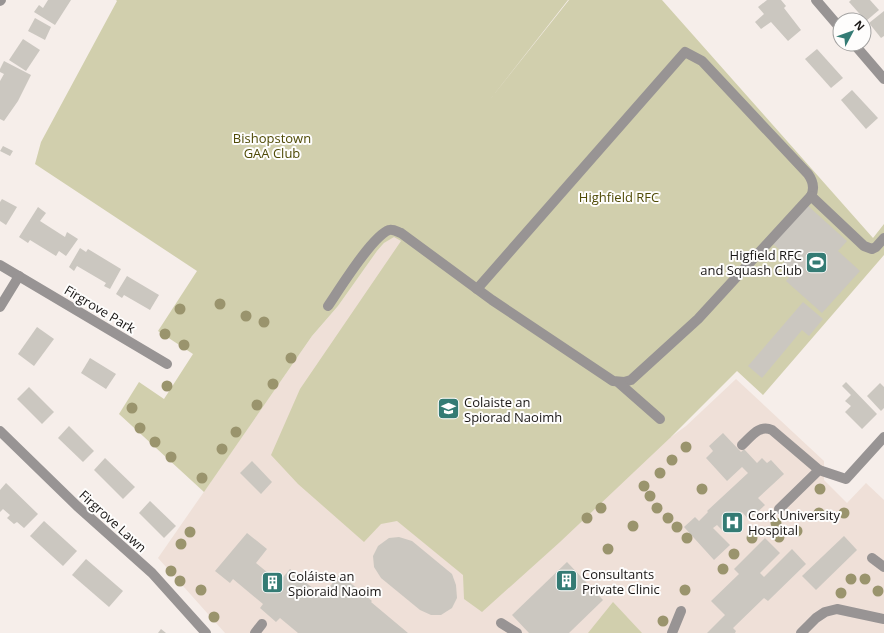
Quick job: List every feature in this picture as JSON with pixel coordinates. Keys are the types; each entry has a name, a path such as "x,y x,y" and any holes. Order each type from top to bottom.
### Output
{"street":[{"path":"816,0 832,19"},
{"path":"328,306 369,248 380,236 394,229 477,288 613,381 624,382 631,380 698,319 811,196 813,191 812,179 702,61 685,52 477,288"},
{"path":"861,52 884,79"},
{"path":"811,196 869,249 876,247 884,238"},
{"name":"Firgrove Park","path":"0,265 167,364"},
{"path":"0,307 19,276"},
{"path":"619,382 660,419"},
{"path":"742,445 758,430 767,428 772,430 819,470 846,479 884,436"},
{"name":"Firgrove Lawn","path":"0,430 77,506 152,573 206,633"},
{"path":"779,509 819,470"},
{"path":"872,558 884,568"},
{"path":"801,633 824,612 837,609 884,619"},
{"path":"672,633 681,611"},
{"path":"501,623 517,633"},
{"path":"255,633 262,624"}],"shaded area":[{"name":"Colaiste an Spiorad Naoimh","path":"394,236 599,381 671,437 686,426 736,379 824,461 824,480 847,503 866,483 884,500 884,633 225,633 158,558 312,336 338,306 377,251 384,243"}],"green space":[{"path":"116,0 568,0 488,102 569,0 662,0 873,238 884,224 884,255 763,395 737,371 671,437 560,542 482,612 464,599 463,575 397,521 381,524 364,542 298,484 271,455 300,389 401,241 394,237 384,243 377,251 338,306 312,336 204,492 119,414 139,382 164,399 193,354 158,331 197,271 35,164 41,142 117,1"},
{"path":"613,602 642,633 588,633"}],"building":[{"path":"48,0 71,0 55,25 34,12 39,5 43,8"},
{"path":"767,0 781,0 786,6 784,8 801,30 788,41 771,22 761,29 755,22 764,14 758,7"},
{"path":"851,0 870,0 879,10 872,16 872,12 858,12 849,2"},
{"path":"884,11 884,36 881,38 872,27 872,21"},
{"path":"35,18 51,27 45,40 28,31"},
{"path":"23,39 40,50 26,71 9,60"},
{"path":"817,49 843,78 831,88 805,59"},
{"path":"4,61 31,75 18,101 4,121 0,119 0,81 4,74 0,72 0,69"},
{"path":"852,90 878,118 866,129 841,100"},
{"path":"3,146 13,151 10,156 0,151"},
{"path":"2,199 17,207 6,225 0,221 0,202"},
{"name":"Higfield RFC and Squash Club","path":"807,205 847,241 838,251 860,271 822,313 786,281 791,275 781,266 788,257 773,244"},
{"path":"38,207 46,213 40,221 65,237 67,232 78,239 66,256 59,251 56,256 30,240 28,243 19,237"},
{"path":"80,248 86,252 88,249 121,269 110,289 104,286 106,283 77,266 74,271 69,267"},
{"path":"127,276 159,295 150,310 124,295 122,298 116,294"},
{"path":"803,302 823,319 809,336 802,330 762,378 748,366"},
{"path":"37,327 54,339 34,366 18,354"},
{"path":"90,358 116,374 106,389 81,373"},
{"path":"846,382 877,414 862,429 845,412 851,406 845,401 851,395 842,386"},
{"path":"880,383 884,387 884,408 881,411 867,396"},
{"path":"29,387 54,412 42,424 17,399"},
{"path":"69,426 94,451 83,462 58,438"},
{"path":"723,433 741,452 744,449 757,463 762,458 767,463 771,460 784,474 758,498 765,505 749,520 742,512 722,530 717,525 713,528 730,545 714,560 684,527 695,517 699,521 708,512 707,511 748,473 742,467 727,481 706,458 713,451 709,446"},
{"path":"105,458 135,487 123,499 94,470"},
{"path":"252,461 272,482 261,494 240,473"},
{"path":"6,483 38,514 24,528 17,522 14,524 7,518 10,515 3,509 0,512 0,490"},
{"path":"150,501 176,526 164,538 139,513"},
{"path":"44,521 77,551 63,566 30,536"},
{"name":"Coláiste an Spioraid Naoim","path":"247,533 267,549 256,563 279,582 290,569 322,596 340,574 408,633 298,633 280,618 276,622 260,608 263,604 233,579 230,583 215,571"},
{"path":"844,536 857,550 816,590 802,576"},
{"path":"399,537 412,541 452,574 456,585 457,598 452,608 441,615 431,615 420,610 381,578 374,567 373,556 378,546 389,538"},
{"path":"765,538 780,553 760,573 764,577 792,549 806,564 768,601 764,598 733,628 736,631 735,633 707,633 725,615 711,601 739,574 734,569"},
{"path":"86,559 123,591 109,607 72,575"},
{"name":"Consultants Private Clinic","path":"567,562 603,600 569,633 529,633 512,615"},
{"path":"161,629 166,633 158,633"}],"place":[{"name":"Higfield RFC and Squash Club","path":"817,262"},
{"name":"Colaiste an Spiorad Naoimh","path":"448,409"},
{"name":"Cork University Hospital","path":"732,522"},
{"name":"Consultants Private Clinic","path":"566,581"},
{"name":"Coláiste an Spioraid Naoim","path":"272,583"}],"park label":[{"name":"Bishopstown GAA Club","path":"272,146"},
{"name":"Highfield RFC","path":"619,197"}]}
